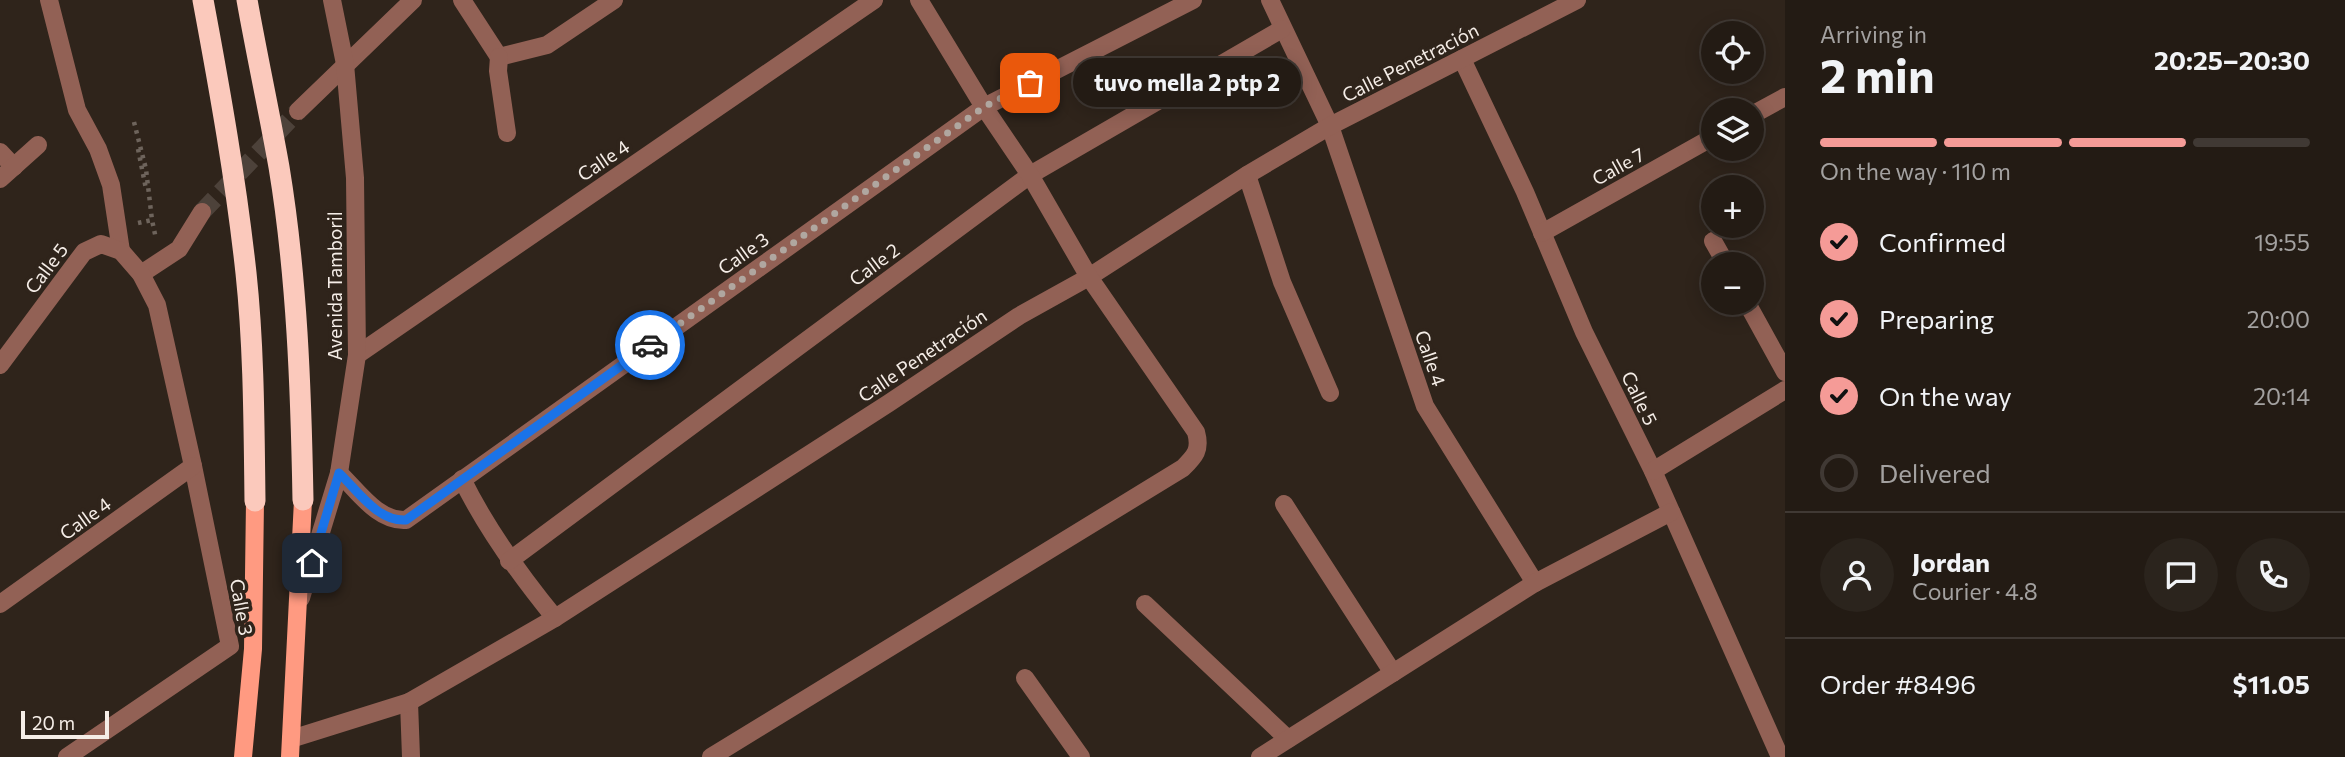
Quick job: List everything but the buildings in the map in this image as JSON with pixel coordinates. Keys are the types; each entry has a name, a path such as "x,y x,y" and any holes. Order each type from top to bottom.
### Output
{"highway":[{"path":"202,0 228,136 246,275 254,401 255,500"},
{"path":"247,0 279,168 292,276 301,400 303,500"}],"main road":[{"path":"243,757 253,649 255,500"},
{"path":"290,748 303,500"}],"street":[{"path":"49,0 77,110 98,149 111,184 121,251 141,274 179,249 202,212"},
{"name":"Avenida Tamboril","path":"298,608 339,473 356,355 355,178 345,64 332,0"},
{"path":"298,111 413,0"},
{"path":"462,0 499,57 498,71 507,133"},
{"path":"499,57 547,45 614,0"},
{"name":"Calle 4","path":"356,355 874,0"},
{"path":"711,757 1183,468 1196,456 1199,443 1196,432 1089,277 1030,175 984,107 919,0"},
{"name":"Calle 3","path":"339,473 383,516 395,521 406,520 984,107 1193,0"},
{"name":"Calle 4","path":"1269,0 1330,126 1425,406 1535,583"},
{"name":"Calle Penetración","path":"290,748 410,702 555,618 889,403 1018,316 1089,277 1247,175 1330,126 1577,0"},
{"name":"Calle 2","path":"509,561 1030,175 1282,29"},
{"name":"Calle 5","path":"1462,59 1584,332 1653,471 1780,757"},
{"path":"1764,108 1785,97"},
{"name":"Calle 7","path":"1542,233 1701,144"},
{"path":"0,179 38,145"},
{"path":"0,152 14,167"},
{"path":"1247,175 1282,282 1330,393"},
{"path":"1713,241 1719,252"},
{"name":"Calle 5","path":"0,365 84,251 101,244 121,251"},
{"name":"Calle 3","path":"67,757 230,646 157,305 141,274"},
{"path":"1754,315 1785,372"},
{"path":"1653,471 1785,390"},
{"name":"Calle 4","path":"0,604 193,466"},
{"path":"462,479 479,514 509,561 555,618"},
{"path":"1284,504 1393,673"},
{"path":"1260,757 1535,583 1671,512"},
{"path":"1145,604 1288,739"},
{"path":"230,646 253,649"},
{"path":"1025,678 1081,757"},
{"path":"410,702 411,757"}],"path":[{"path":"152,220 146,169 134,122 141,170 160,262"},
{"path":"117,226 152,220"}],"tunnel":[{"path":"202,212 298,111"}],"way so far":[{"path":"650,345 984,107 1030,83"}],"place":[{"name":"tuvo mella 2 ptp 2","path":"1030,83"}],"route":[{"path":"312,563 339,473 383,516 395,521 406,520 650,345"}]}
